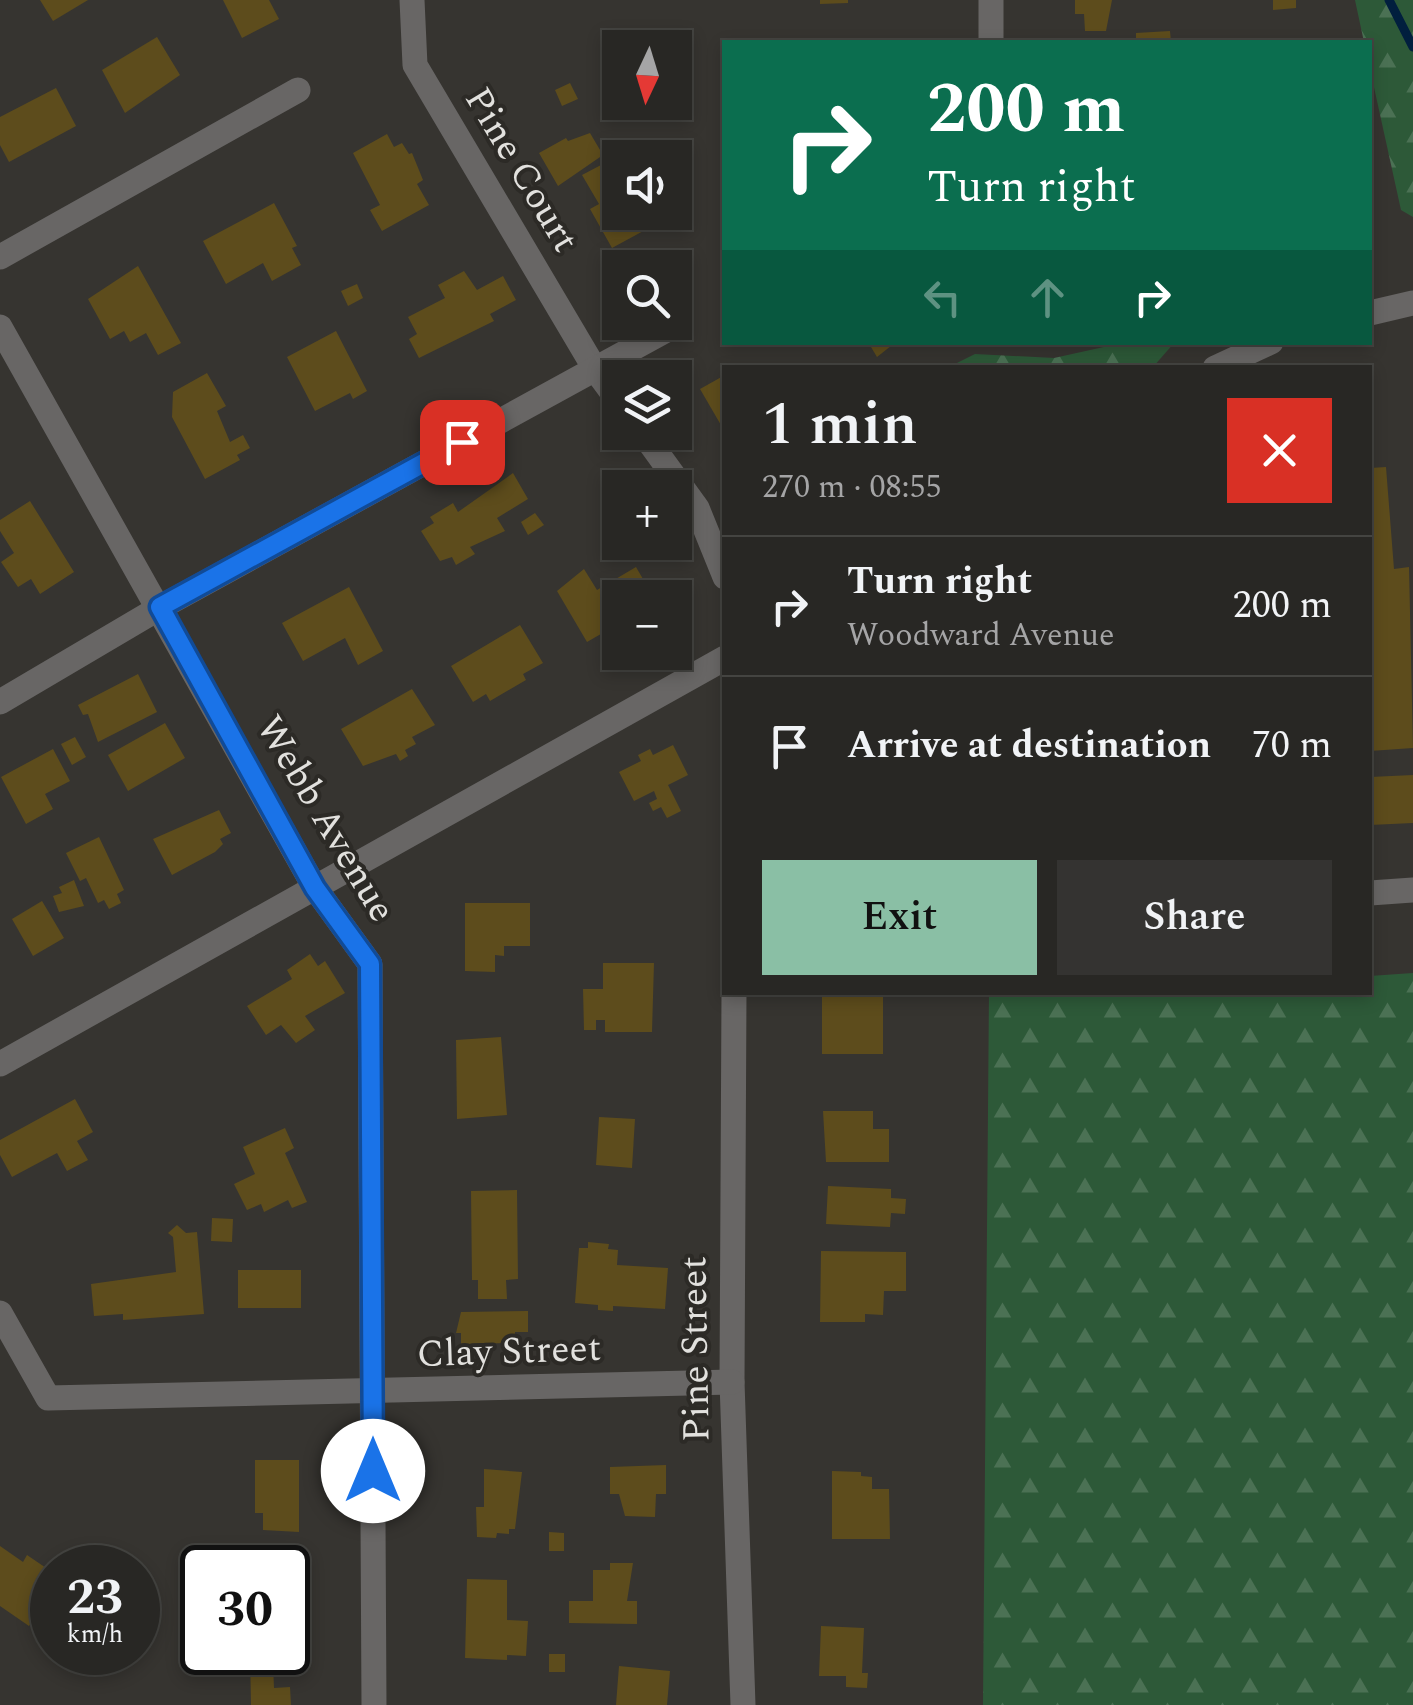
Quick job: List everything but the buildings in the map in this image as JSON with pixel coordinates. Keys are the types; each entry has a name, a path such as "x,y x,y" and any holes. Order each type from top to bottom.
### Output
{"street":[{"name":"Pine Court","path":"412,0 415,65 595,369"},
{"path":"991,0 991,40"},
{"path":"0,257 298,90"},
{"path":"1372,312 1413,303"},
{"name":"Webb Avenue","path":"0,328 315,888 370,964 374,1705"},
{"path":"0,702 160,607 648,340"},
{"path":"1221,365 1265,345"},
{"path":"595,369 602,378"},
{"path":"655,450 697,508 722,570"},
{"path":"0,1064 722,660"},
{"path":"1372,893 1413,890"},
{"name":"Pine Street","path":"734,995 732,1382 743,1705"},
{"name":"Clay Street","path":"0,1313 48,1398 732,1382"}],"green space":[{"path":"1355,0 1413,0 1413,217 1401,210 1372,78 1372,40 1364,40"},
{"path":"1113,345 1172,345 1155,365 953,365 975,354 1054,358"},
{"path":"1413,973 1413,1705 983,1705 989,995 1372,995 1372,976"}],"waterway":[{"path":"1389,0 1413,47"}],"route":[{"path":"373,1471 370,964 315,888 160,607 462,442"}]}
